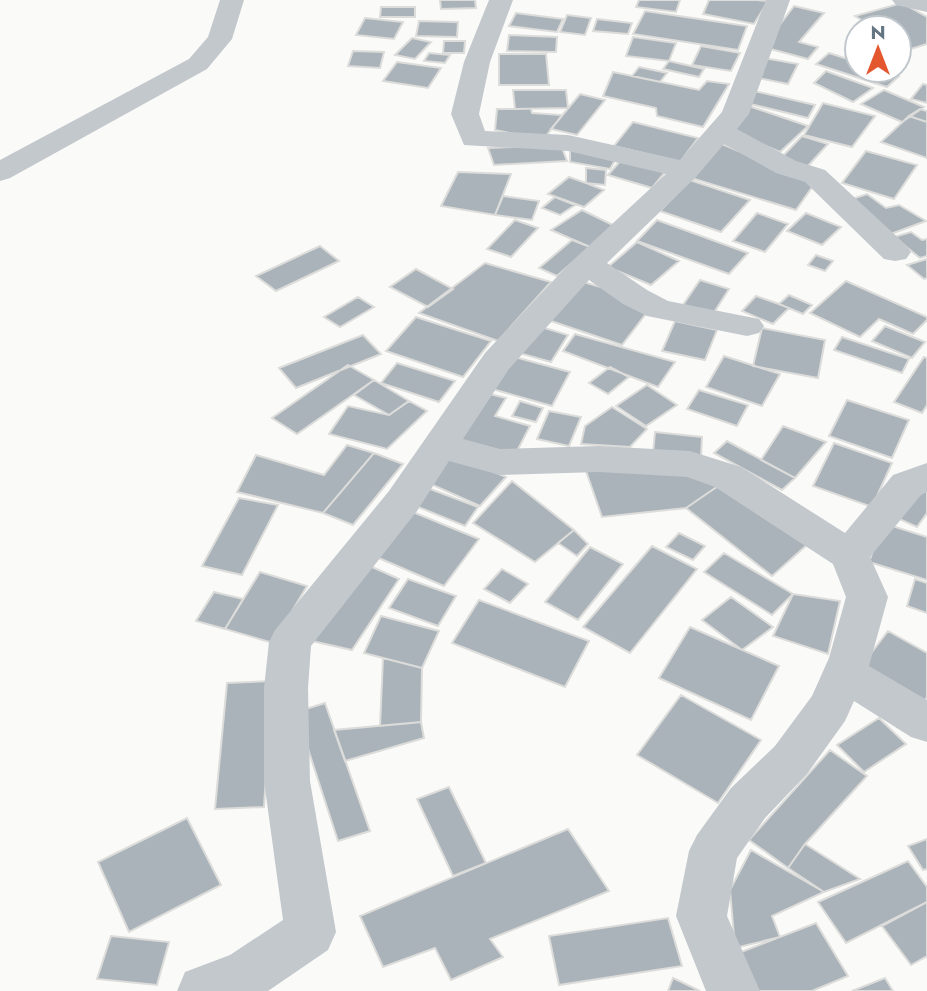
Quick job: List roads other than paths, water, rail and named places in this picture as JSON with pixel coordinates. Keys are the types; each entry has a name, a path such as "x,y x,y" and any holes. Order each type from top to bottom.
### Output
{"street":[{"path":"0,173 198,64 220,39 232,0"},
{"path":"501,0 477,62 466,114 474,139 568,143 620,153 686,171"},
{"path":"204,991 247,974 310,932 287,781 286,688 290,642 403,502 497,361 587,264 686,171 735,114 778,0"},
{"path":"904,0 927,5"},
{"path":"720,131 786,167 816,176 895,252"},
{"path":"587,264 635,298 659,309 747,326"},
{"path":"440,446 500,462 599,459 690,464 727,477 849,555 867,597 845,673 829,708 790,760 748,803 714,851 701,916 733,991"},
{"path":"849,555 907,485 927,476"},
{"path":"845,673 927,723"}]}
